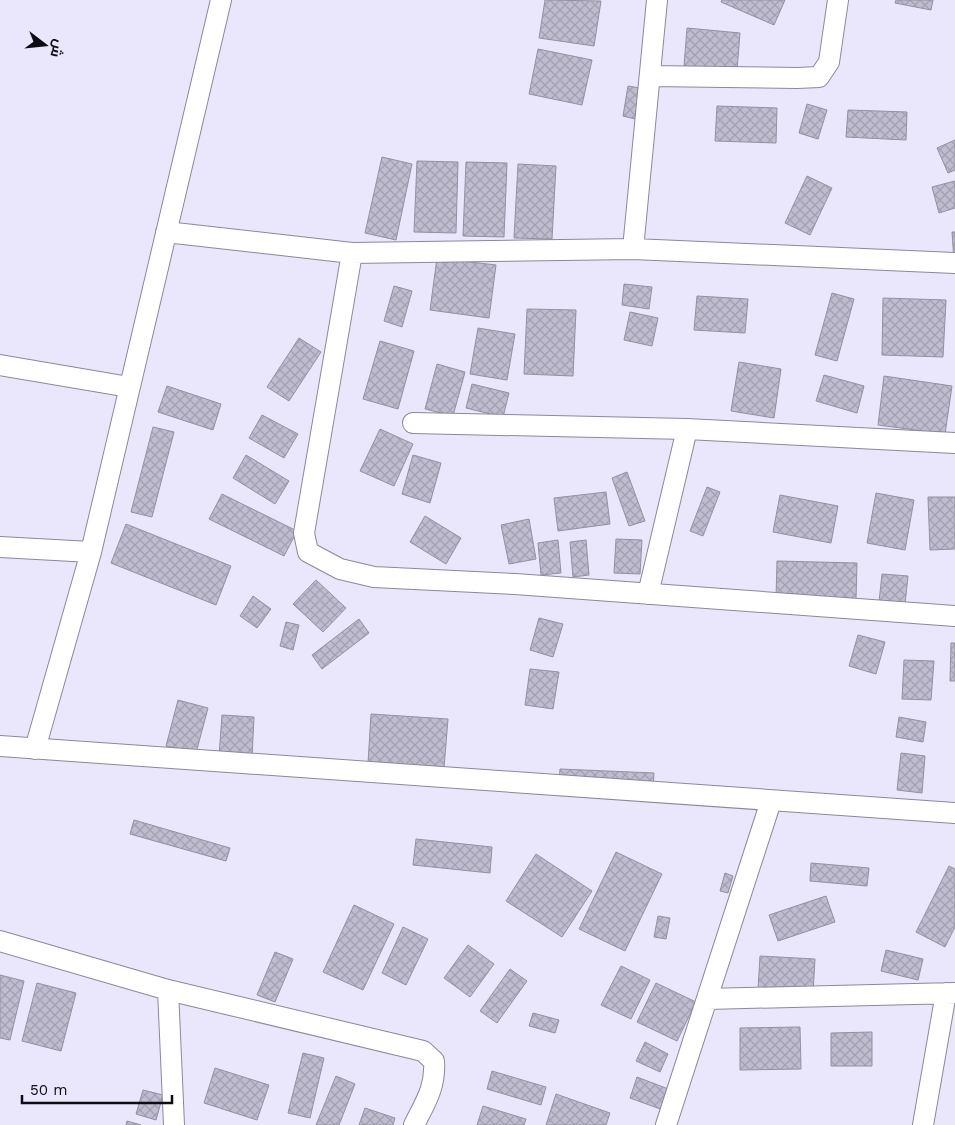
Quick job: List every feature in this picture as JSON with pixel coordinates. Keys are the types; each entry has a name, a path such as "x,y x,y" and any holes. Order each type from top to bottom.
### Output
{"street":[{"path":"35,749 90,552 221,0"},
{"path":"634,249 657,0"},
{"path":"650,76 819,77 828,62 838,0"},
{"path":"166,232 352,253 634,249 955,263"},
{"path":"352,253 304,533 308,552 340,569 374,577 516,584 955,616"},
{"path":"0,364 130,388"},
{"path":"413,423 688,429 955,443"},
{"path":"648,594 688,429"},
{"path":"0,547 90,552"},
{"path":"0,746 955,813"},
{"path":"666,1125 771,801"},
{"path":"0,940 168,990 423,1051 434,1061 436,1076 414,1125"},
{"path":"168,990 174,1125"},
{"path":"707,999 951,993 923,1125"}],"building":[{"path":"545,0 601,1 594,46 539,38"},
{"path":"722,0 785,0 774,25 721,2"},
{"path":"896,0 933,0 931,10 895,3"},
{"path":"687,28 740,33 737,70 684,66"},
{"path":"538,49 592,60 582,105 529,94"},
{"path":"628,86 640,88 635,119 623,116"},
{"path":"807,104 827,110 818,139 799,133"},
{"path":"717,106 777,108 776,143 715,141"},
{"path":"848,110 907,112 906,140 846,137"},
{"path":"955,140 955,170 948,173 937,148"},
{"path":"382,157 412,164 396,240 365,233"},
{"path":"417,161 458,162 456,233 414,232"},
{"path":"466,162 507,163 504,237 463,236"},
{"path":"518,164 556,166 552,239 514,238"},
{"path":"807,176 832,188 810,235 785,223"},
{"path":"955,181 955,208 939,213 932,187"},
{"path":"952,232 955,232 955,261 954,261"},
{"path":"437,258 496,265 489,318 430,310"},
{"path":"624,284 652,287 649,309 622,305"},
{"path":"394,286 412,291 402,327 384,321"},
{"path":"832,293 854,299 837,361 815,355"},
{"path":"697,296 748,299 745,333 694,330"},
{"path":"883,298 946,300 943,357 882,355"},
{"path":"527,309 576,310 573,376 524,374"},
{"path":"630,312 658,318 652,346 624,340"},
{"path":"478,328 515,334 507,380 470,374"},
{"path":"299,338 321,352 289,401 267,387"},
{"path":"380,341 414,351 398,409 363,399"},
{"path":"739,362 781,369 774,418 731,411"},
{"path":"437,364 465,372 453,416 425,409"},
{"path":"824,375 864,386 857,413 816,401"},
{"path":"884,376 952,386 945,434 878,425"},
{"path":"472,384 509,393 503,417 466,408"},
{"path":"167,386 221,404 213,430 158,412"},
{"path":"262,415 298,434 284,458 249,438"},
{"path":"153,427 174,432 152,517 131,512"},
{"path":"380,429 413,444 394,486 360,471"},
{"path":"246,455 289,481 275,504 233,478"},
{"path":"413,455 441,463 430,503 402,494"},
{"path":"627,472 645,521 629,526 612,478"},
{"path":"707,487 720,492 703,536 690,531"},
{"path":"606,492 610,524 558,531 554,498"},
{"path":"876,493 914,500 905,550 867,543"},
{"path":"222,494 297,531 284,556 209,519"},
{"path":"780,495 838,506 831,543 773,532"},
{"path":"928,497 955,497 955,549 930,550"},
{"path":"425,516 461,538 446,564 410,542"},
{"path":"529,519 536,559 509,564 501,525"},
{"path":"126,524 231,566 216,605 111,563"},
{"path":"616,539 642,540 640,574 614,573"},
{"path":"558,540 561,573 541,575 538,543"},
{"path":"586,540 589,575 573,577 570,542"},
{"path":"777,561 857,563 856,600 776,599"},
{"path":"882,574 908,576 905,604 879,602"},
{"path":"316,580 346,608 323,632 293,604"},
{"path":"253,596 271,609 257,628 240,616"},
{"path":"539,618 563,624 553,657 530,650"},
{"path":"359,619 369,633 322,669 312,655"},
{"path":"286,622 299,625 293,650 280,646"},
{"path":"858,635 885,642 876,674 849,666"},
{"path":"951,643 955,643 955,681 950,681"},
{"path":"904,660 934,661 931,700 902,699"},
{"path":"530,669 559,672 553,709 525,705"},
{"path":"178,700 208,708 196,753 166,746"},
{"path":"371,714 448,719 444,768 368,763"},
{"path":"222,715 254,717 252,758 219,756"},
{"path":"899,717 926,722 923,742 896,737"},
{"path":"901,753 925,756 922,793 897,790"},
{"path":"560,769 654,773 653,788 559,783"},
{"path":"134,820 230,848 226,861 130,834"},
{"path":"416,839 492,847 490,873 413,865"},
{"path":"616,852 662,874 625,951 579,929"},
{"path":"536,854 592,891 562,937 506,901"},
{"path":"811,863 869,868 867,886 810,881"},
{"path":"949,866 955,869 955,927 945,947 916,932"},
{"path":"725,873 733,876 728,893 720,891"},
{"path":"826,896 835,922 778,941 769,915"},
{"path":"354,905 394,924 363,990 323,972"},
{"path":"658,916 670,918 666,939 654,937"},
{"path":"403,927 428,939 406,985 382,973"},
{"path":"468,945 494,964 470,997 444,978"},
{"path":"886,950 923,959 918,980 881,971"},
{"path":"275,952 293,959 275,1002 257,995"},
{"path":"760,956 815,959 813,993 758,990"},
{"path":"621,966 650,980 631,1019 601,1005"},
{"path":"510,969 527,981 497,1023 480,1011"},
{"path":"0,975 24,981 10,1040 0,1038"},
{"path":"37,983 76,993 61,1051 22,1041"},
{"path":"656,983 696,1002 677,1041 637,1022"},
{"path":"533,1013 559,1020 555,1033 529,1026"},
{"path":"800,1027 801,1069 740,1070 740,1028"},
{"path":"872,1032 872,1066 831,1066 831,1033"},
{"path":"645,1042 668,1054 660,1072 636,1061"},
{"path":"303,1053 324,1058 310,1118 288,1113"},
{"path":"215,1068 269,1085 257,1120 204,1103"},
{"path":"492,1071 546,1087 541,1105 487,1089"},
{"path":"336,1076 355,1084 339,1125 316,1125"},
{"path":"637,1077 671,1090 663,1110 630,1098"},
{"path":"143,1090 163,1095 156,1120 136,1114"},
{"path":"556,1094 610,1113 606,1125 546,1125"},
{"path":"483,1106 526,1119 524,1125 477,1125"},
{"path":"365,1108 395,1118 393,1125 359,1125"},
{"path":"127,1121 141,1125 126,1125"}]}
